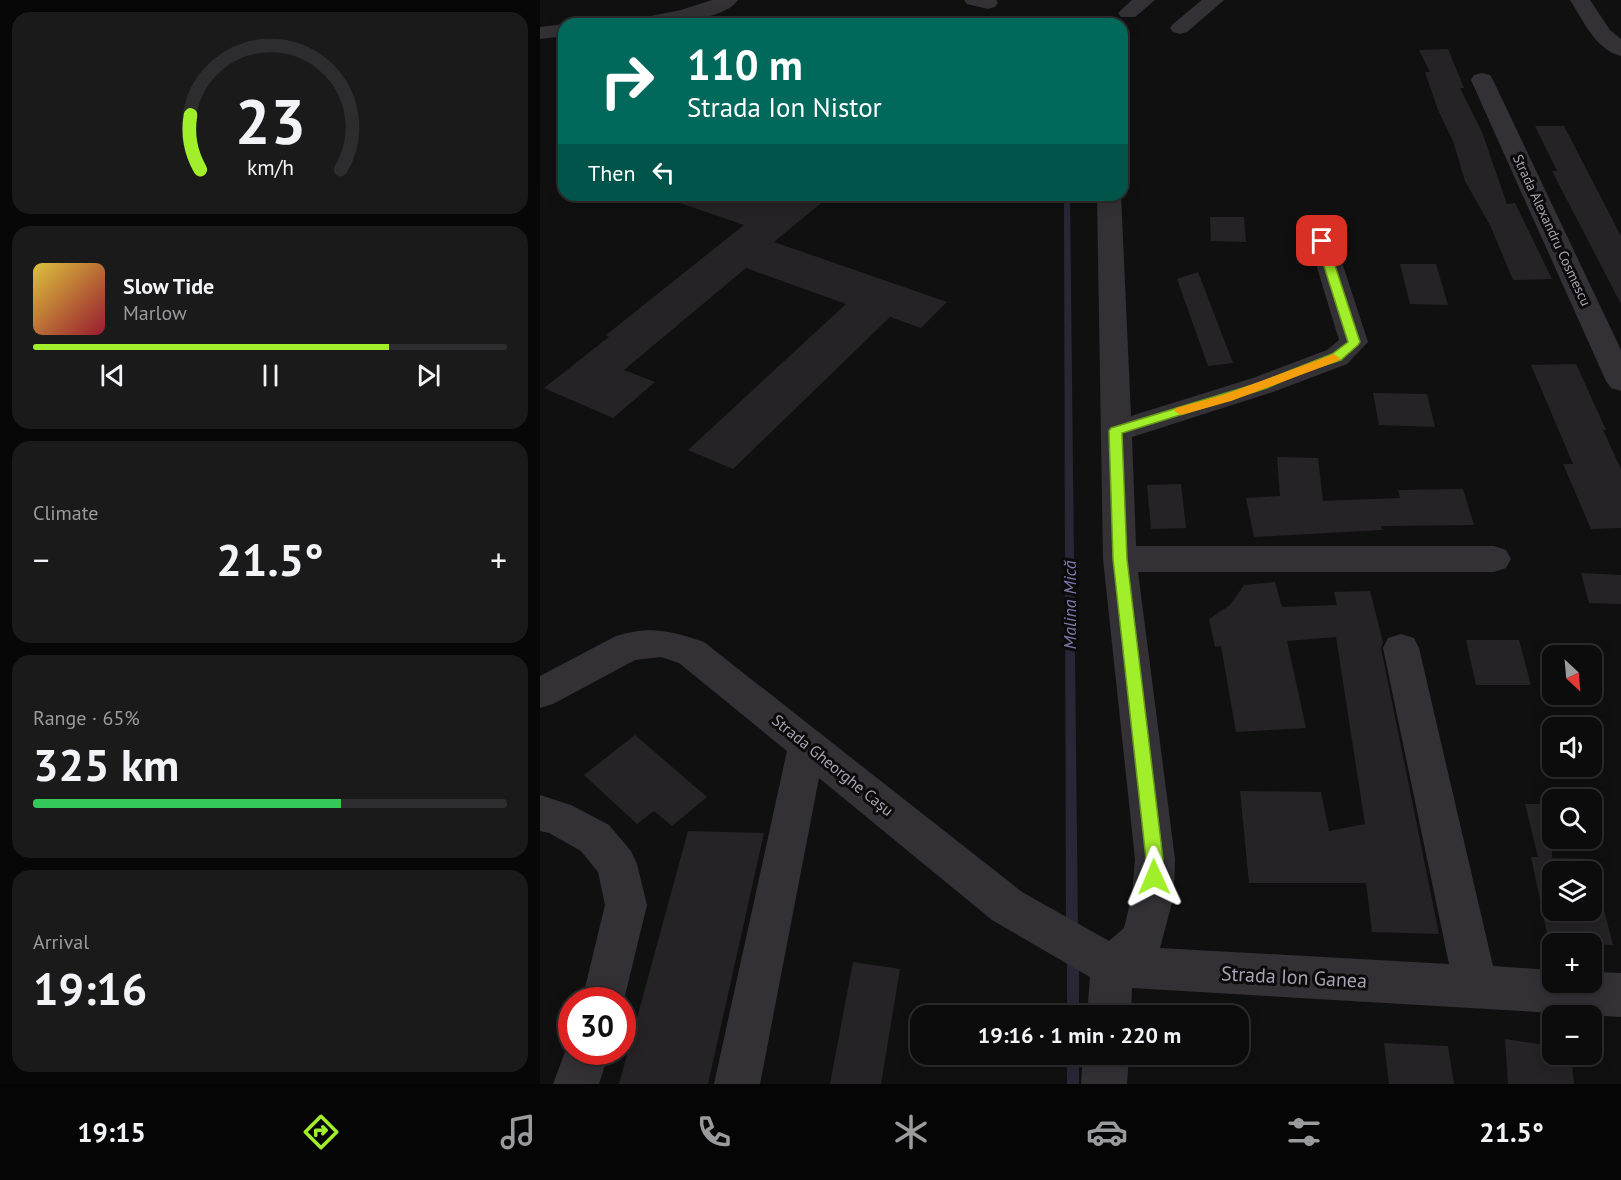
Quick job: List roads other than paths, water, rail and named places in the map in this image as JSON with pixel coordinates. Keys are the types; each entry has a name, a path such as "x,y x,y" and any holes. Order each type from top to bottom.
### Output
{"street":[{"path":"674,18 728,0"},
{"path":"1128,13 1145,0"},
{"path":"1180,28 1215,0"},
{"path":"1580,0 1602,34 1621,50"},
{"path":"540,33 558,31"},
{"name":"Strada Alexandru Cosmescu","path":"1482,80 1621,381"},
{"path":"1109,201 1120,559 1155,859 1153,895 1142,940 1112,966 1110,1005"},
{"path":"1115,431 1263,385 1337,357 1354,342 1322,241"},
{"path":"1120,559 1494,559"},
{"name":"Strada Gheorghe Cașu","path":"540,693 629,646 661,643 691,652 1007,906 1112,966"},
{"path":"1401,648 1476,987"},
{"path":"737,1084 807,744"},
{"path":"540,813 557,817 595,838 617,864 626,905 607,987"},
{"name":"Strada Ion Ganea","path":"1112,966 1621,995"},
{"path":"576,1084 583,1065"},
{"path":"1104,1084 1105,1065"}],"waterway":[{"name":"Malina Mică","path":"1067,201 1072,931"},
{"name":"Malina Mică","path":"1073,956 1073,1005"},
{"name":"Malina Mică","path":"1073,1065 1073,1084"}]}
